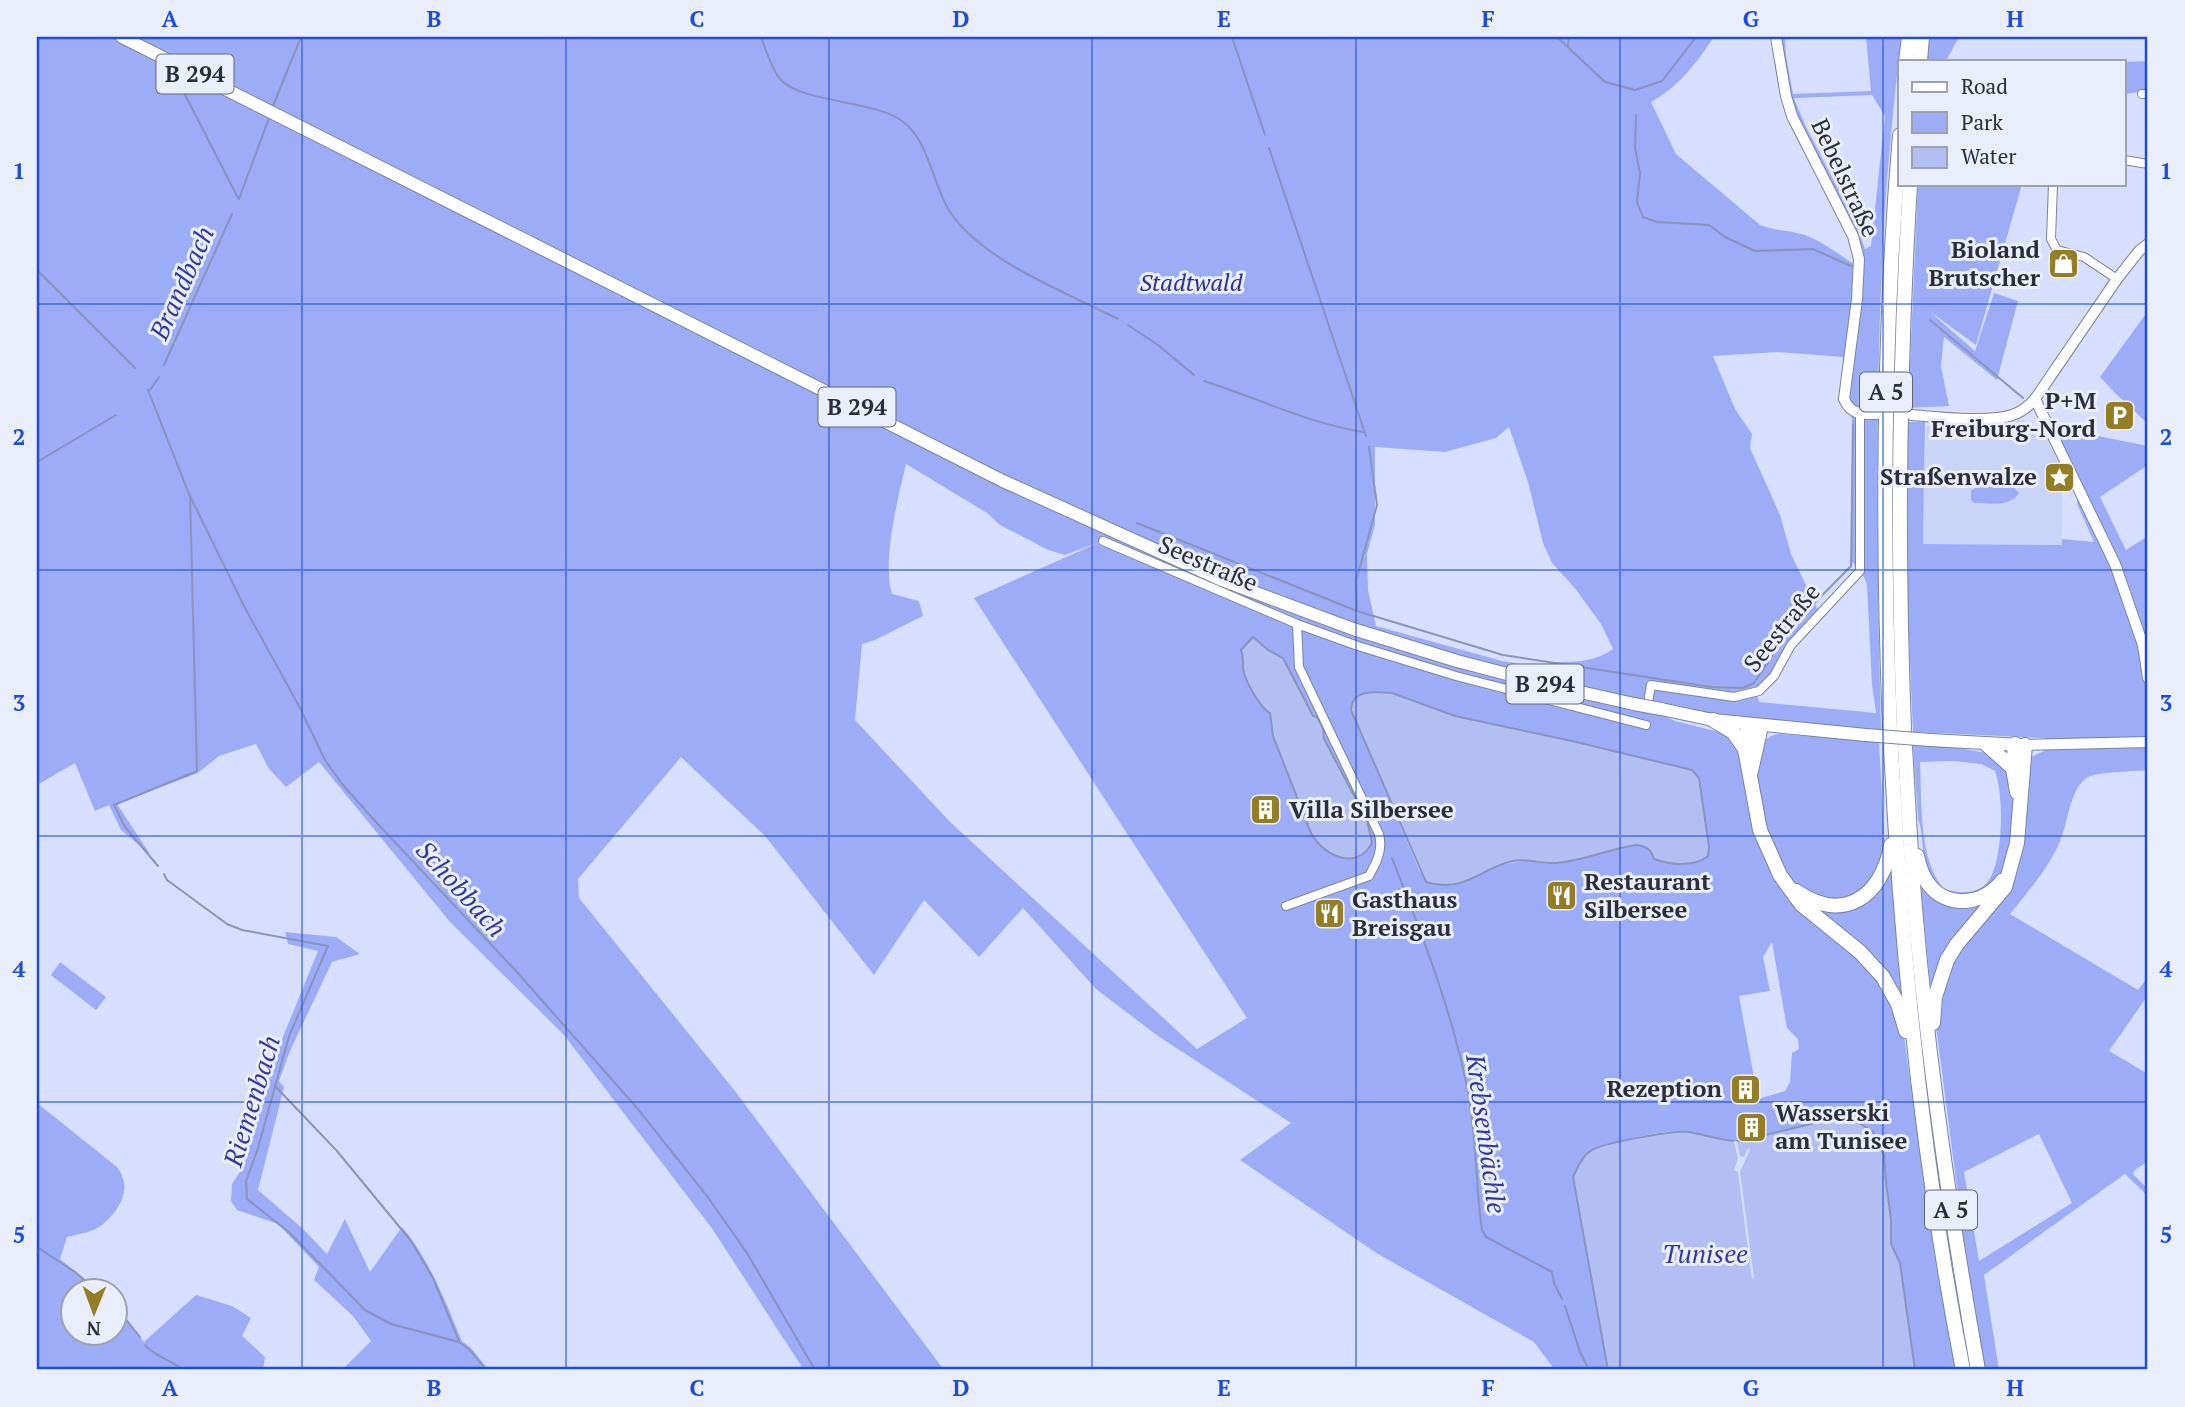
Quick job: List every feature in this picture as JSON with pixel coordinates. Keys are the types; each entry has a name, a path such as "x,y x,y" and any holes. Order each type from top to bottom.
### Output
{"highway":[{"path":"1906,60 1909,37"},
{"path":"1920,60 1922,37"},
{"name":"A 5","path":"1898,166 1886,401 1885,577 1897,729 1899,436 1910,186"},
{"path":"1713,720 1733,732 1745,749 1751,772 1755,809 1774,864 1786,884 1808,900 1838,906 1855,902 1872,891 1885,870 1895,822"},
{"path":"1745,749 1755,725"},
{"path":"1751,772 1755,725"},
{"path":"1986,744 2013,768"},
{"path":"2019,800 2013,768 2020,745"},
{"path":"1929,1048 1935,997 1947,960 1957,944 1998,897 2010,872 2017,844 2019,800 2024,778 2020,745"},
{"name":"A 5","path":"1963,1370 1917,1069 1895,822 1898,747 1910,829 1929,1048 1953,1225 1978,1370"},
{"name":"A 5","path":"1910,829 1925,879 1935,891 1948,898 1968,901 1983,897 1997,887 2010,872"},
{"name":"A 5","path":"1786,884 1801,904 1860,952 1883,977 1898,1004 1917,1069"}],"main road":[{"name":"B 294","path":"122,37 1003,481 1224,581 1353,629 1457,661 1634,704 1713,720 1755,725 2020,745"}],"street":[{"name":"Bebelstraße","path":"1776,37 1792,116 1857,249 1860,270 1843,391 1847,407 1860,414"},
{"path":"2126,160 2148,164"},
{"path":"2053,186 2051,239 2057,250 2084,257 2117,279"},
{"path":"1912,415 1995,418 2013,415 2031,403 2117,279 2148,244"},
{"path":"2031,403 2041,414 2115,564 2140,634 2148,678"},
{"path":"1860,414 1877,414"},
{"name":"Seestraße","path":"1649,697 1651,685 1734,697 1759,691 1774,676 1791,645 1860,571 1860,414"},
{"name":"Seestraße","path":"1103,541 1297,624 1358,646 1456,676 1646,725"},
{"path":"1286,906 1369,876 1380,856 1381,845 1379,834 1299,667 1297,624"},
{"path":"2020,745 2148,742"}],"shaded area":[{"path":"2022,420 2046,432 2064,469 2062,545 1923,544 1926,426 1992,426"}],"green space":[{"name":"Stadtwald","path":"37,37 1714,37 1679,81 1651,102 1676,154 1760,225 1805,235 1855,265 1852,248 1837,212 1785,112 1771,37 1785,37 1793,94 1871,91 1866,37 1901,37 1883,236 1878,380 1881,730 1752,720 1682,709 1660,714 1675,721 1731,735 1741,752 1753,829 1771,870 1880,977 1904,1037 1927,1202 1956,1370 1915,1370 1900,1263 1891,1244 1884,1155 1827,1120 1749,1140 1723,1139 1677,1131 1640,1137 1592,1150 1573,1177 1608,1370 1555,1370 1534,1342 1378,1254 1240,1160 1291,1123 1158,1036 1096,989 1023,908 979,957 924,900 874,975 766,837 681,757 578,879 579,898 735,1091 944,1370 804,1370 711,1227 564,1035 450,922 319,762 286,787 269,769 256,744 219,756 198,773 117,804 150,854 121,830 109,805 95,811 75,763 37,785","holes":["1872,95 1885,116 1871,246 1865,249 1855,221 1805,125 1794,98","1778,352 1843,357 1840,397 1852,419 1851,561 1862,572 1867,585 1876,713 1759,702 1756,690 1818,610 1791,554 1780,515 1750,448 1752,434 1735,409 1713,356","1509,427 1528,482 1543,543 1552,563 1574,587 1601,624 1613,649 1606,654 1574,662 1549,662 1547,669 1502,661 1376,626 1368,590 1367,554 1375,525 1375,447 1445,452 1496,438","906,464 987,513 1000,525 1048,550 1065,555 1100,542 974,598 1247,1018 1197,1049 950,822 855,720 862,644 923,616 919,601 892,594 889,580 892,529","1392,693 1455,716 1692,770 1699,778 1708,856 1688,863 1665,863 1645,846 1636,845 1540,862 1506,864 1451,886 1420,872 1351,710","1772,942 1787,1028 1798,1039 1799,1049 1792,1053 1790,1082 1785,1091 1758,1099 1739,996 1770,991 1763,957"]},
{"path":"1930,37 1959,37 1947,60 1927,60"},
{"path":"2148,61 2148,91 2126,94 2126,62"},
{"path":"1918,186 2021,186 1976,345 1929,311 1975,351 1994,293 2018,301 1997,380 1944,337 1941,366 1949,406 1908,408"},
{"path":"2148,311 2148,424 2100,377"},
{"path":"1908,422 1925,422 1923,544 2062,545 2062,539 2094,542 2077,504 2055,430 2059,429 2065,440 2078,432 2087,431 2093,435 2148,446 2148,465 2100,497 2126,550 2148,536 2148,770 2101,774 2088,777 2082,782 2074,796 2062,836 2052,857 2010,914 2138,990 2148,977 2148,995 2109,1051 2148,1074 2148,1161 2133,1174 2148,1189 2148,1196 2125,1174 1984,1275 1999,1370 1985,1370 1967,1265 1936,1026 1937,1010 1957,952 2012,884 2018,869 2028,805 2031,757 2044,751 2044,738 1913,732 1908,613","holes":["2039,1134 2072,1203 1979,1261 1964,1172"]},
{"path":"1976,487 2014,487 2019,493 2005,503 1974,503 1971,500 1971,491"},
{"path":"1779,734 1879,742 1885,852 1872,886 1838,902 1805,892 1790,880 1782,868 1766,825 1758,776 1759,755 1766,741"},
{"path":"1913,745 1946,746 1992,754 2008,771 2013,798 2007,857 1999,878 1977,896 1946,894 1925,871","holes":["1954,761 1981,764 1995,771 1998,782 2001,829 1996,861 1992,874 1982,888 1966,892 1944,889 1930,862 1926,846 1920,762"]},
{"path":"1891,871 1903,1005 1809,903 1833,909"},
{"path":"1920,882 1928,889 1986,899 1931,990"},
{"path":"285,932 336,937 360,954 332,962 290,1051 279,1081 284,1087 258,1190 327,1254 345,1219 370,1272 402,1227 429,1267 462,1341 489,1370 342,1370 371,1341 353,1316 314,1280 319,1267 278,1224 237,1210 231,1201 232,1184 243,1167 267,1076 318,951 288,944"},
{"path":"60,962 106,997 96,1010 51,975"},
{"path":"37,1103 117,1167 124,1182 123,1197 110,1218 95,1229 67,1237 60,1259 84,1278 60,1278 60,1348 130,1348 130,1324 144,1342 196,1295 232,1306 251,1318 242,1336 265,1357 263,1370 37,1370"}],"water":[{"path":"1253,637 1283,658 1313,716 1317,717 1323,728 1324,739 1367,820 1372,843 1357,857 1340,857 1331,853 1316,841 1311,833 1273,736 1270,713 1257,699 1244,673 1241,650"},
{"path":"1375,692 1392,693 1455,716 1692,770 1699,778 1708,856 1696,862 1667,863 1654,859 1648,849 1636,845 1566,862 1513,861 1451,885 1426,882 1351,710 1353,701 1358,696"},
{"name":"Tunisee","path":"1843,1119 1859,1123 1873,1132 1884,1155 1891,1244 1900,1263 1915,1370 1608,1370 1573,1177 1586,1155 1599,1147 1654,1135 1688,1132 1740,1141 1827,1120"}],"pier":[{"path":"1734,1141 1737,1141 1740,1156 1744,1157 1748,1148 1750,1149 1740,1172 1752,1279 1738,1172 1734,1170 1738,1159"}],"waterway":[{"path":"273,106 301,37"},
{"name":"Krebsenbächle","path":"761,37 775,71 791,88 890,114 912,130 926,154 948,208 970,235 988,250 1031,276 1118,319"},
{"path":"1232,37 1265,135"},
{"path":"1557,37 1605,82 1635,90 1662,81 1696,37"},
{"path":"1568,46 1569,37"},
{"name":"Brandbach","path":"175,75 238,198"},
{"path":"1636,115 1635,148 1640,173 1637,202 1643,217 1657,222 1709,225 1725,237 1755,251 1813,249 1851,266"},
{"path":"239,199 269,118"},
{"path":"1269,148 1366,436"},
{"name":"Brandbach","path":"164,365 232,214"},
{"name":"Schobbach","path":"37,270 135,368"},
{"path":"1930,320 2023,398"},
{"name":"Krebsenbächle","path":"1128,325 1158,345 1194,375"},
{"name":"Brandbach","path":"150,390 159,377"},
{"name":"Krebsenbächle","path":"1204,381 1302,416 1363,432"},
{"name":"Schobbach","path":"148,390 189,494 325,760 375,821 516,971 637,1108 707,1196 747,1253 815,1370"},
{"path":"37,462 116,415"},
{"path":"1137,523 1357,611 1503,655 1711,687 1743,688 1754,683 1794,624 1851,566 1853,425"},
{"path":"1357,611 1356,581 1377,505 1369,447"},
{"name":"Riemenbach","path":"158,866 125,827 114,805 197,771 190,495"},
{"name":"Krebsenbächle","path":"1392,858 1453,1028 1473,1123 1482,1230 1486,1237 1552,1272 1562,1299"},
{"name":"Riemenbach","path":"164,874 167,880 227,924 242,930 328,946 289,1036 258,1148 246,1181 247,1199 290,1233 365,1310 391,1324 459,1342 470,1350 486,1370"},
{"path":"275,1086 337,1151 411,1241 433,1278 459,1341"},
{"name":"Riemenbach","path":"37,1247 82,1278"},
{"name":"Krebsenbächle","path":"1565,1306 1580,1352 1589,1370"},
{"name":"Riemenbach","path":"130,1324 140,1337"},
{"name":"Riemenbach","path":"145,1345 185,1370"}],"place":[{"name":"Bioland Brutscher","path":"2063,264"},
{"name":"P+M Freiburg-Nord","path":"2119,415"},
{"name":"Straßenwalze","path":"2060,477"},
{"name":"Villa Silbersee","path":"1266,810"},
{"name":"Restaurant Silbersee","path":"1561,896"},
{"name":"Gasthaus Breisgau","path":"1329,914"},
{"name":"Rezeption","path":"1745,1089"},
{"name":"Wasserski am Tunisee","path":"1752,1127"}]}
